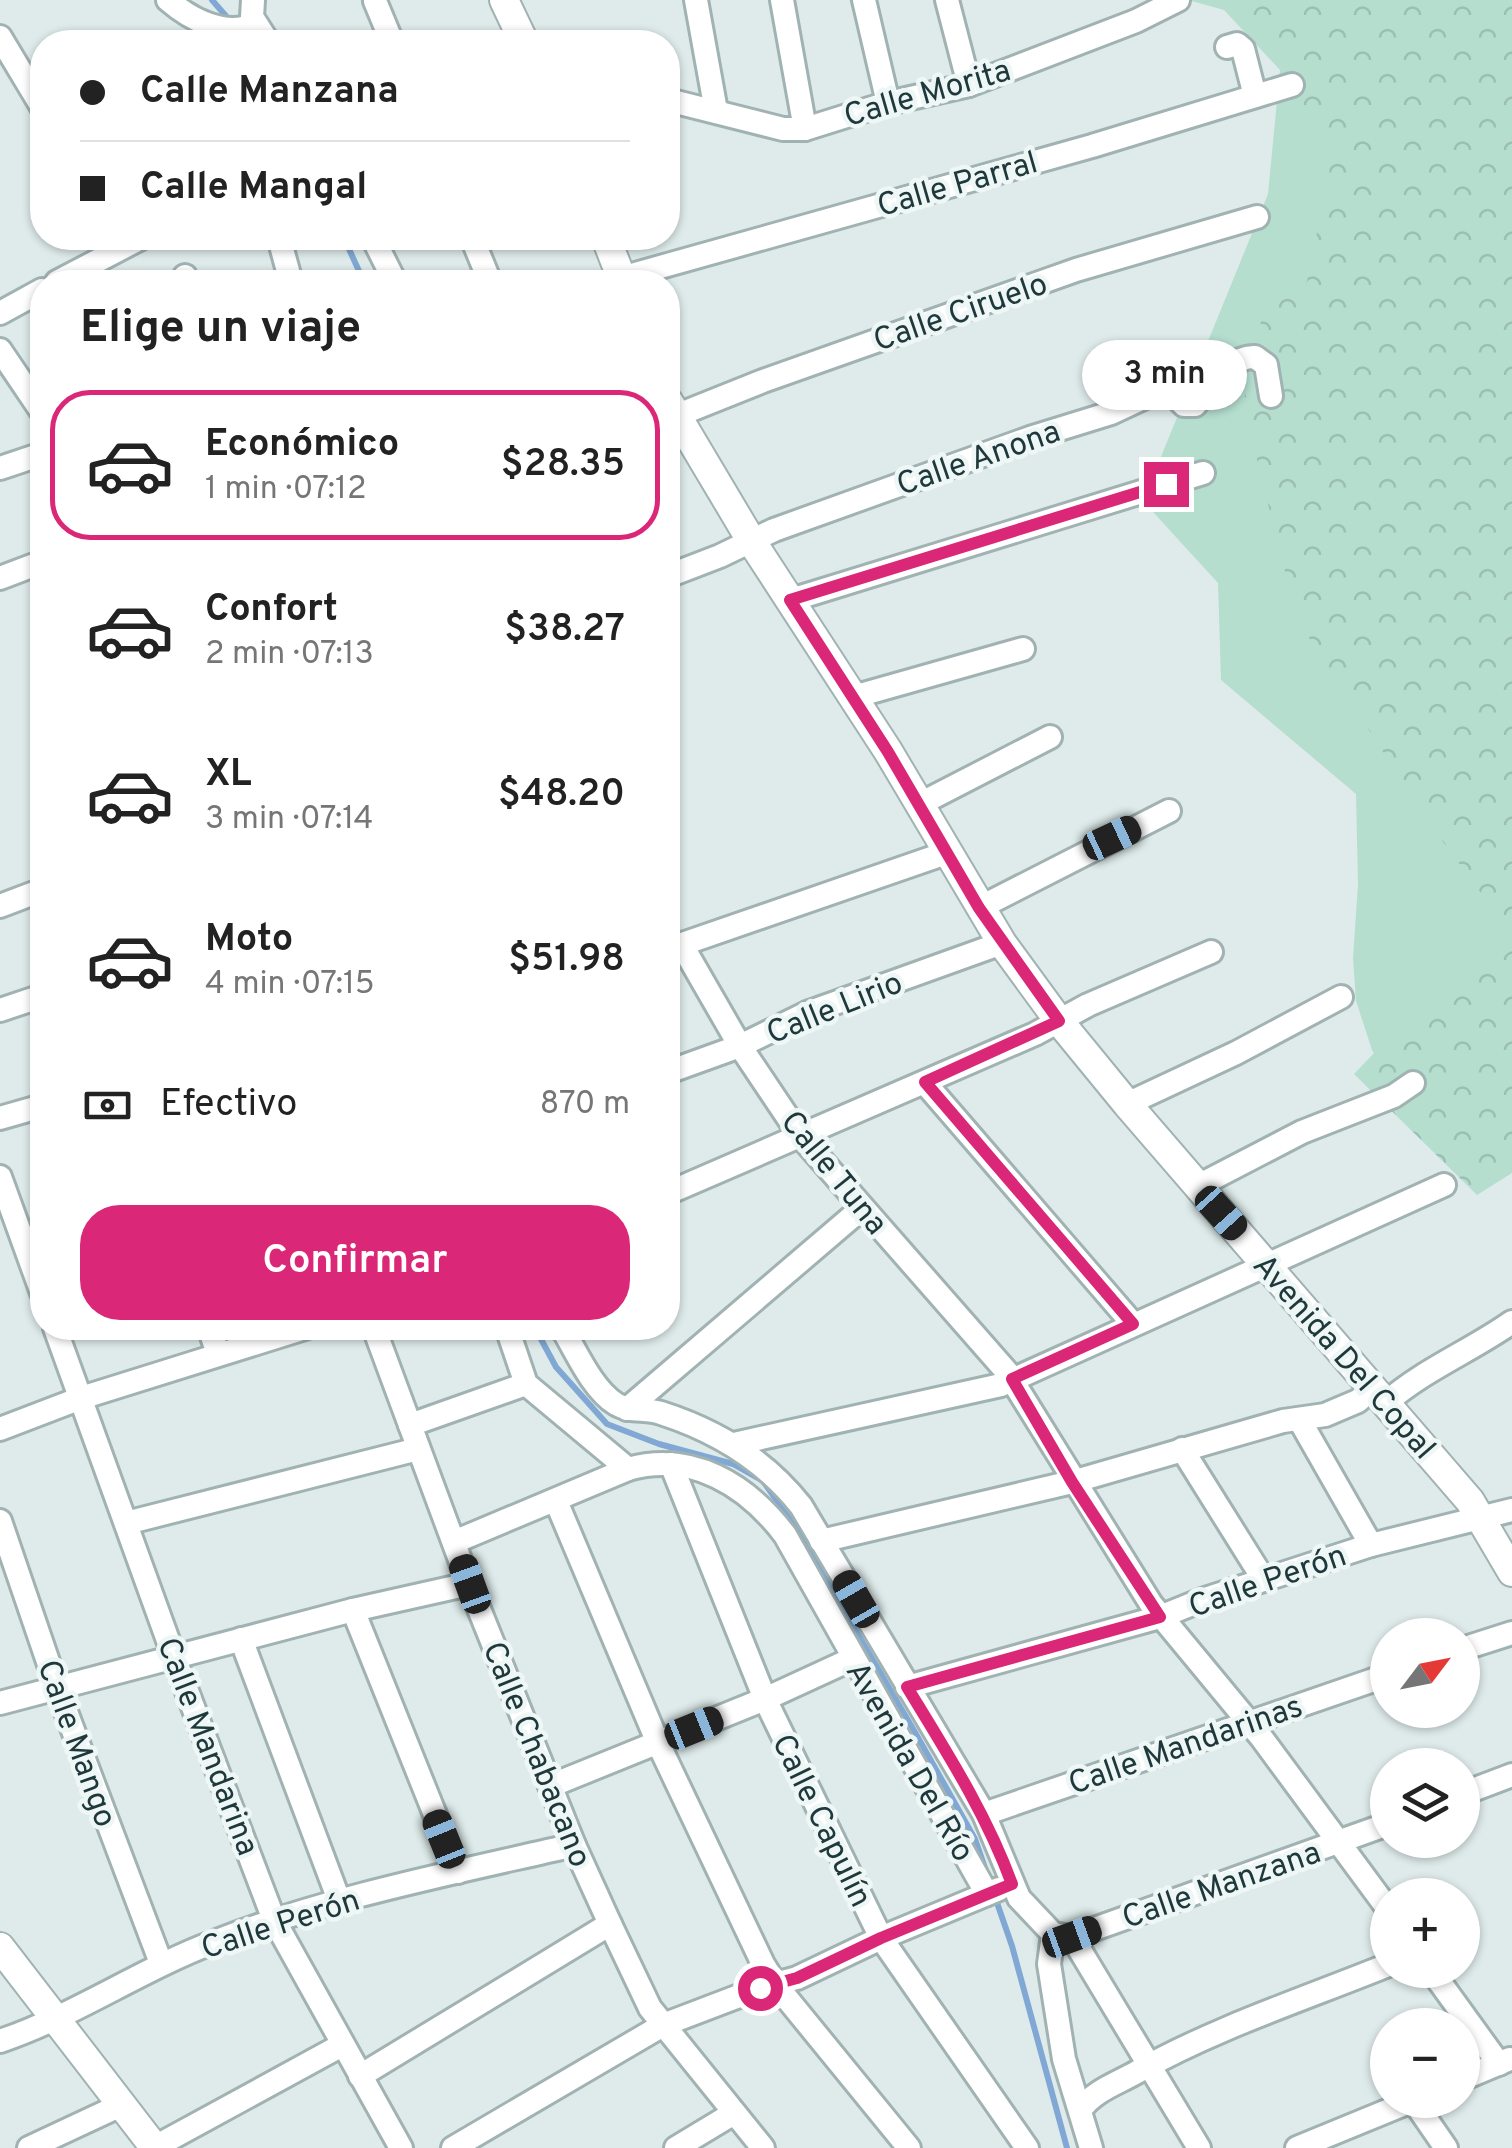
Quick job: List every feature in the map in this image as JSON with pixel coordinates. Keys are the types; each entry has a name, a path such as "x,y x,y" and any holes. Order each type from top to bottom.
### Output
{"street":[{"path":"168,0 205,24 234,30 259,22"},
{"path":"504,0 518,30"},
{"path":"696,0 716,111"},
{"path":"782,0 805,129"},
{"path":"864,0 888,103"},
{"path":"947,0 969,84"},
{"name":"Calle Morita","path":"680,103 783,129 805,129 888,103 969,84 1136,21 1178,0"},
{"path":"375,1 387,30"},
{"path":"0,37 30,87"},
{"path":"1227,48 1236,44 1243,50 1255,96"},
{"name":"Calle Parral","path":"657,270 1292,85"},
{"name":"Calle Ciruelo","path":"680,409 1076,270 1257,218"},
{"path":"80,270 117,250"},
{"path":"0,314 30,297"},
{"path":"0,351 30,395"},
{"name":"Calle Anona","path":"752,542 774,530 942,469 1110,414 1158,391 1169,390 1191,407 1234,363 1250,356 1266,366 1271,396"},
{"name":"Avenida Del Copal","path":"680,428 853,697 1002,943 1127,1104 1481,1517 1512,1572"},
{"path":"0,468 30,458"},
{"path":"790,600 1203,473"},
{"path":"680,571 752,542"},
{"path":"0,578 30,574"},
{"path":"853,697 1023,649"},
{"path":"918,805 1050,737"},
{"path":"979,908 1169,810"},
{"path":"680,946 946,852"},
{"path":"0,906 30,895"},
{"name":"Calle Lirio","path":"680,1068 740,1046 807,1013 1002,943"},
{"path":"680,1188 1211,952"},
{"name":"Calle Tuna","path":"680,956 801,1136 1012,1379 1072,1482 1160,1617 1248,1722 1370,1884"},
{"path":"1127,1104 1236,1053 1341,996"},
{"path":"0,1010 30,1000"},
{"path":"925,1082 1133,1324"},
{"path":"1198,1186 1302,1132 1394,1096 1414,1083"},
{"path":"0,1118 30,1109"},
{"path":"0,1176 30,1259"},
{"path":"734,1444 990,1388 1444,1186"},
{"path":"570,1340 597,1384 614,1403 627,1408 862,1209"},
{"path":"822,1540 1072,1482 1182,1449 1343,1409 1410,1382 1512,1322"},
{"name":"Calle Mandarina","path":"59,1340 274,1920 400,2148"},
{"path":"213,1340 218,1353"},
{"path":"0,1429 81,1398 263,1340"},
{"name":"Calle Chabacano","path":"378,1340 550,1786 610,1924 662,2026 762,2148"},
{"path":"454,1542 628,1469 526,1384 510,1340"},
{"path":"410,1425 526,1384"},
{"name":"Avenida Del Río","path":"627,1408 660,1412 734,1444 787,1488 822,1540 984,1814 1002,1853 999,1889"},
{"path":"1298,1419 1371,1545"},
{"path":"126,1523 418,1449"},
{"path":"1182,1449 1264,1580"},
{"name":"Avenida Del Río","path":"628,1469 671,1464 727,1482 766,1510 784,1535 852,1659 999,1889 1062,1936 1199,2148"},
{"name":"Calle Capulín","path":"671,1464 766,1699 881,1938 1027,2148"},
{"path":"556,1501 658,1743 750,1940 776,1985 909,2148"},
{"name":"Calle Perón","path":"907,1687 1160,1617 1371,1545 1512,1510"},
{"name":"Calle Mango","path":"0,1521 56,1688 161,1963"},
{"path":"0,1703 354,1610 470,1584"},
{"path":"354,1610 458,1872"},
{"path":"1480,1644 1512,1633"},
{"path":"241,1640 340,1902"},
{"path":"550,1786 766,1699 852,1659"},
{"name":"Calle Mandarinas","path":"984,1814 1370,1681"},
{"path":"1480,1787 1512,1775"},
{"name":"Calle Manzana","path":"1062,1936 1370,1831"},
{"name":"Calle Perón","path":"0,2041 161,1963 274,1920 574,1844"},
{"path":"453,2148 662,2026 797,1978 999,1889"},
{"path":"360,2076 610,1924"},
{"path":"1062,1936 1049,1964 1064,2059 1091,2148"},
{"path":"0,1947 155,2148 342,2045"},
{"path":"1080,2110 1090,2098 1148,2065 1370,1972"},
{"path":"1446,1988 1505,2061 1480,2071"},
{"path":"29,2148 120,2105"},
{"path":"676,2148 734,2113"},
{"path":"1297,2148 1370,2118"},
{"path":"1425,2118 1446,2148"}],"green space":[{"path":"1188,0 1512,0 1512,1145 1418,1133 1372,1050 1356,1001 1356,794 1221,680 1218,583 1143,501 1268,194 1280,70 1224,10"},
{"path":"1243,0 1512,0 1512,935 1430,824 1297,619 1243,404 1265,303 1305,291 1331,163"},
{"path":"1512,950 1512,1173 1477,1195 1354,1074 1395,1031"}],"waterway":[{"path":"212,0 226,16"},
{"path":"349,250 359,270"},
{"path":"541,1340 556,1367 607,1424 659,1444 733,1464 763,1481 796,1528 916,1734 975,1839 986,1871"},
{"path":"995,1897 1067,2148"}],"route":[{"path":"760,1988 797,1978 881,1938 1012,1884 984,1814 907,1687 1160,1617 1072,1482 1012,1379 1133,1324 925,1082 1059,1021 979,908 888,752 790,600 1166,484"}]}
